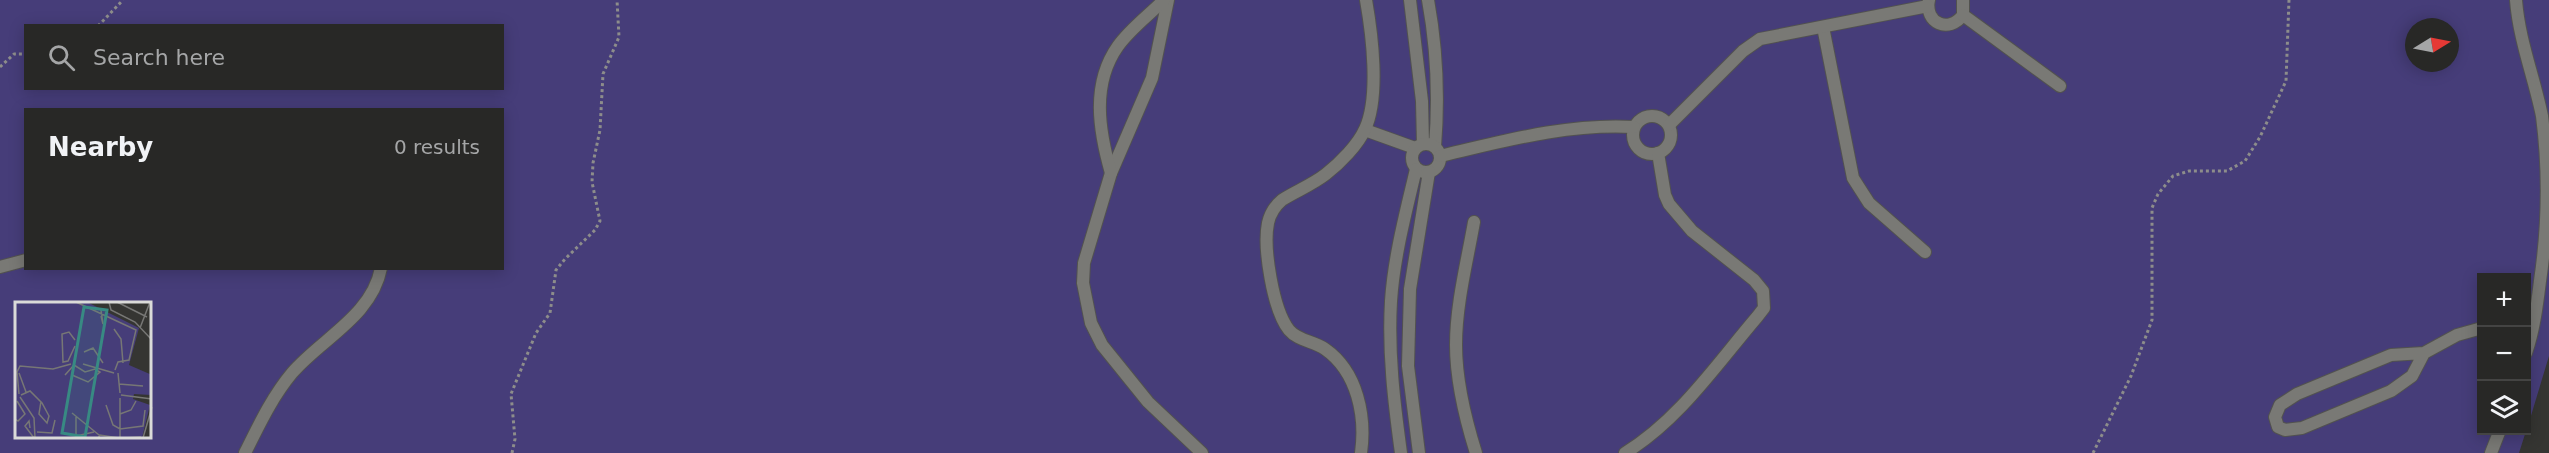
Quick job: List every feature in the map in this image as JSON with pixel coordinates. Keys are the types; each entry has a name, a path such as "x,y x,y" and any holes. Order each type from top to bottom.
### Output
{"street":[{"path":"1111,173 1101,125 1099,101 1101,83 1108,63 1119,45 1166,0"},
{"path":"1166,0 1152,78 1111,173 1084,263 1083,283 1090,323 1102,345 1125,375 1161,414 1202,453"},
{"path":"1360,453 1363,421 1353,387 1335,358 1318,345 1294,336 1284,322 1276,303 1267,234 1268,222 1276,205 1326,174 1339,163 1365,130 1370,114 1373,75 1366,0"},
{"path":"1410,0 1428,149 1438,166 1429,172 1416,169"},
{"path":"1401,453 1392,382 1391,300 1400,242 1416,169 1412,161 1428,149 1438,104 1437,73 1428,0"},
{"path":"1669,125 1755,42 1765,37 1823,27 1928,3 1931,18 1944,26 1952,25 1963,15 1963,0"},
{"path":"2516,0 2522,40 2542,115 2548,165 2548,201 2530,327"},
{"path":"1963,15 2060,86"},
{"path":"1823,27 1852,178 1869,203 1925,252"},
{"path":"1654,116 1665,120 1671,130 1670,142 1658,153 1650,154 1641,151 1633,136 1634,127 1642,118 1654,116"},
{"path":"1365,130 1428,149 1562,130 1601,126 1634,127"},
{"path":"1625,453 1648,437 1677,411 1756,317 1765,303 1763,291 1754,280 1692,231 1669,204 1665,195 1658,153"},
{"path":"1419,453 1408,366 1410,289 1429,172"},
{"path":"1474,222 1460,302 1456,345 1461,396 1476,453"},
{"path":"0,267 24,261"},
{"path":"245,453 269,405 285,382 305,359 365,304 376,285 380,270"},
{"path":"2424,353 2412,376 2391,391 2302,428 2285,430 2278,427 2275,417 2285,400 2391,355 2424,353 2457,335 2477,329"},
{"path":"2491,453 2498,435"}],"path":[{"path":"100,24 123,0"},
{"path":"512,453 515,439 511,394 537,333 550,313 556,270 595,230 600,221 592,182 593,163 600,130 603,74 620,38 617,0"},
{"path":"2093,453 2131,376 2152,320 2152,208 2155,201 2173,176 2189,171 2227,171 2245,161 2260,138 2286,81 2289,0"},
{"path":"0,67 14,54 24,54"}],"shaded area":[{"path":"0,0 2549,0 2549,356 2531,416 2531,273 2477,273 2477,435 2525,435 2519,453 0,453"}]}
